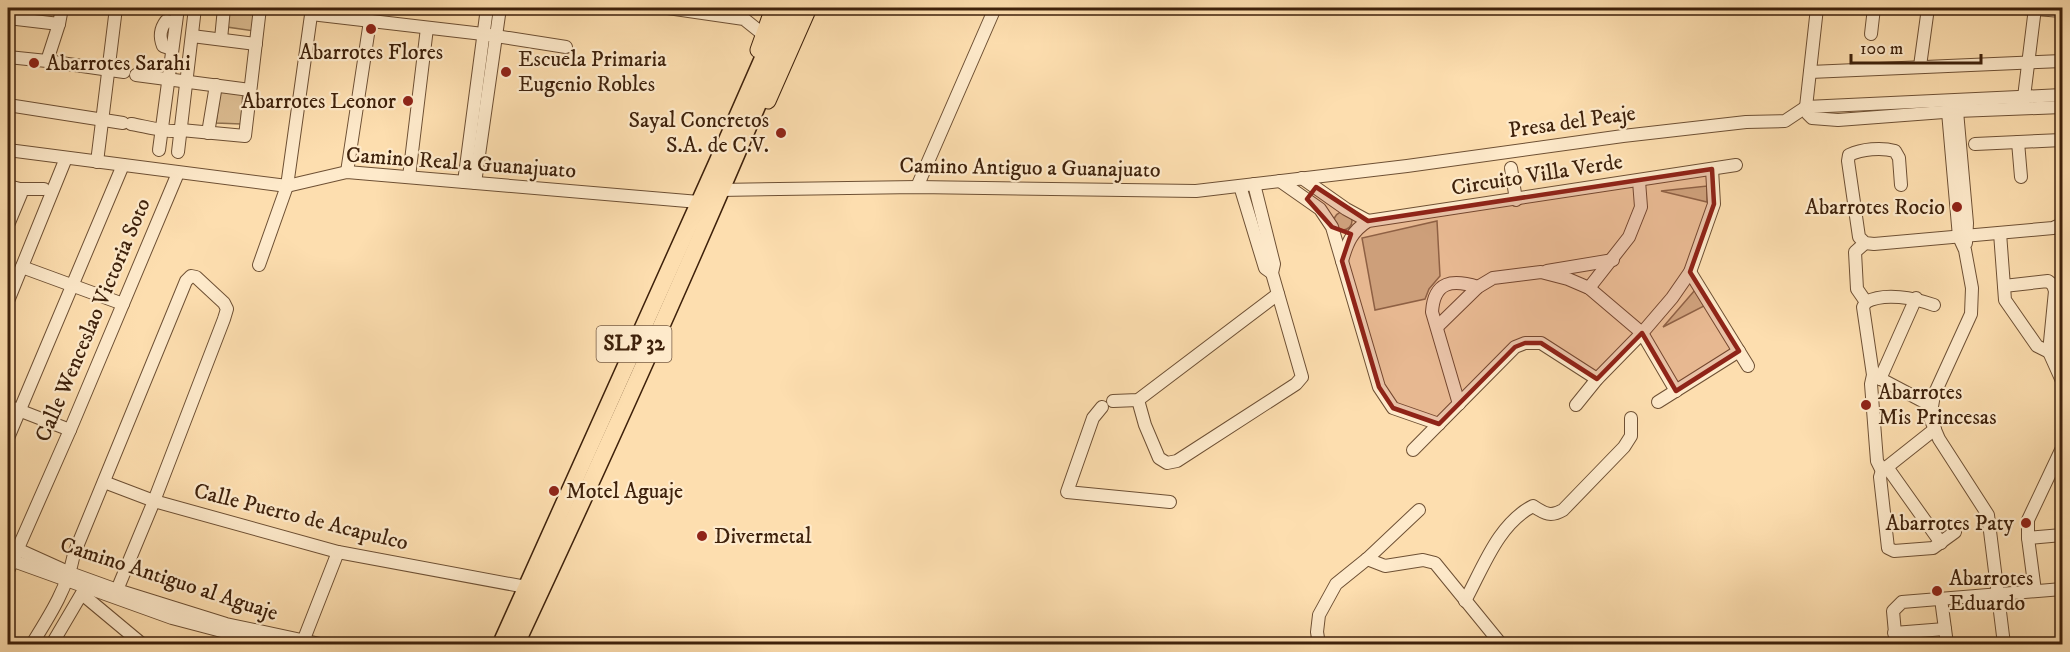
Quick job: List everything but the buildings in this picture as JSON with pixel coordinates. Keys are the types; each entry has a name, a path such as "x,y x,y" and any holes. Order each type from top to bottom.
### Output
{"highway":[{"name":"SLP 32","path":"516,645 584,500 719,190 723,167 785,8"},
{"name":"SLP 32","path":"772,42 798,8"},
{"name":"SLP 32","path":"501,645 699,202 723,167"}],"main road":[{"path":"772,42 773,8"},
{"path":"723,167 758,124 809,8"}],"street":[{"path":"47,61 62,8"},
{"path":"97,162 102,120 102,69 117,8"},
{"path":"159,150 160,128 178,8"},
{"path":"178,152 195,8"},
{"path":"221,39 224,8"},
{"path":"8,105 160,128 175,133 180,130 244,136 260,8"},
{"path":"470,183 489,35 487,8"},
{"path":"489,35 500,8"},
{"path":"668,8 744,19 772,42"},
{"path":"917,187 995,8"},
{"path":"1817,8 1806,106 1812,118 1838,120 1953,111 2023,103 2062,95"},
{"path":"1871,34 1874,8"},
{"path":"1920,66 1928,8"},
{"path":"2023,103 2031,8 2062,11"},
{"path":"259,265 287,186 311,11 566,47"},
{"path":"8,18 59,24"},
{"path":"347,172 370,21"},
{"path":"409,177 427,28"},
{"path":"192,36 256,44"},
{"path":"8,57 250,90"},
{"path":"1810,72 2062,61"},
{"path":"207,133 216,85"},
{"path":"1806,106 2023,103 2062,107"},
{"name":"Presa del Peaje","path":"1339,174 1623,136 1746,122 1785,121 1806,106"},
{"path":"1953,111 1963,236 1972,288 1971,314 1934,395 1930,418 1939,439 1988,516 2004,645"},
{"path":"1975,144 2062,140"},
{"path":"2018,142 2022,177"},
{"path":"1901,185 1899,158 1895,151 1887,149 1857,151 1849,155 1848,162 1859,237 1865,243 2053,228 2062,224"},
{"name":"Camino Real a Guanajuato","path":"8,150 287,186 347,172 699,202"},
{"path":"8,302 66,158"},
{"path":"8,438 13,408 72,285 123,165"},
{"name":"Circuito Villa Verde","path":"1342,261 1349,239 1368,221 1736,165"},
{"path":"1511,168 1516,200"},
{"path":"1576,405 1672,298 1690,272 1714,204 1712,169"},
{"name":"Calle Wenceslao Victoria Soto","path":"11,557 70,430 178,173"},
{"name":"Camino Antiguo a Guanajuato","path":"719,190 917,187 1196,190 1339,174"},
{"path":"1302,178 1346,209 1368,221"},
{"path":"1280,181 1320,209 1332,227 1379,387 1393,408 1439,424"},
{"path":"1589,288 1629,237 1641,207 1639,181"},
{"path":"1138,400 1145,425 1159,458 1167,464 1177,460 1296,384 1302,376 1272,273 1274,264 1254,184"},
{"path":"1239,186 1264,268 1272,273"},
{"path":"1307,200 1316,187"},
{"path":"14,188 44,189"},
{"path":"8,225 21,194 14,188"},
{"path":"1332,227 1343,232 1356,230"},
{"path":"2000,232 2005,300 2037,346 2049,352"},
{"path":"1865,243 1854,252 1857,289 1866,302"},
{"path":"1437,327 1478,287 1493,278 1613,260"},
{"path":"22,267 123,303"},
{"path":"1541,272 1568,279 1589,288 1642,333 1676,390"},
{"path":"1690,272 1748,366"},
{"path":"32,645 60,598 69,577 74,554 186,281 190,276 196,277 224,303 227,309 154,501 117,590"},
{"path":"2004,286 2048,281 2053,285 2055,291 2049,352 2062,379"},
{"path":"1460,404 1432,312 1433,299 1439,289 1450,283 1462,282 1478,287"},
{"path":"1170,502 1067,492 1093,418 1108,404 1138,400 1278,294"},
{"path":"1877,377 1863,307 1866,302 1874,297 1916,298 1934,305"},
{"path":"1916,298 1872,384 1877,461 1941,543"},
{"path":"1413,450 1515,347 1525,343 1541,343 1597,379"},
{"path":"1658,402 1739,351"},
{"path":"1877,377 1932,406"},
{"path":"13,408 70,430"},
{"path":"1465,601 1503,532 1520,513 1533,506 1545,513 1554,514 1563,510 1624,447 1631,436 1631,418"},
{"path":"1935,429 1884,469 1880,477 1888,548 1894,551 1933,548 1955,532"},
{"path":"2035,591 2028,520 2062,448"},
{"name":"Calle Puerto de Acapulco","path":"104,482 154,501 338,552 526,587"},
{"path":"1319,645 1317,632 1319,615 1336,584 1367,559 1419,510"},
{"path":"2028,538 2062,536"},
{"path":"302,643 338,552"},
{"name":"Camino Antiguo al Aguaje","path":"11,557 69,577 86,587 172,618 271,645"},
{"path":"1367,559 1385,566 1424,561 1435,563 1501,644"},
{"path":"55,644 86,587 142,645"},
{"name":"Camino Antiguo al Aguaje","path":"86,587 117,590 226,624 302,643 320,645"},
{"path":"1945,629 1895,639 1893,611 1902,603 2062,589"},
{"path":"1941,599 1947,645"}],"highlighted area":[{"path":"1712,169 1714,204 1690,272 1739,351 1676,391 1642,333 1597,379 1541,343 1525,343 1515,347 1439,424 1393,408 1379,387 1342,261 1351,234 1332,227 1307,199 1316,187 1368,221"}],"shaded area":[{"path":"229,8 256,8 254,31 227,27"},
{"path":"221,88 243,89 241,124 216,123"},
{"path":"1707,186 1707,202 1661,191"},
{"path":"1339,212 1347,212 1352,217 1350,228 1339,230 1334,225 1334,217"},
{"path":"1437,221 1440,276 1429,289 1425,299 1375,310 1362,238"},
{"path":"1695,290 1704,306 1663,327"}],"place":[{"name":"Abarrotes Flores","path":"371,29"},
{"name":"Abarrotes Sarahi","path":"34,63"},
{"name":"Escuela Primaria Eugenio Robles","path":"506,72"},
{"name":"Abarrotes Leonor","path":"408,101"},
{"name":"Sayal Concretos S.A. de C.V.","path":"781,133"},
{"name":"Abarrotes Rocio","path":"1957,207"},
{"name":"Abarrotes Mis Princesas","path":"1866,405"},
{"name":"Motel Aguaje","path":"554,491"},
{"name":"Abarrotes Paty","path":"2026,523"},
{"name":"Divermetal","path":"702,536"},
{"name":"Abarrotes Eduardo","path":"1937,591"}]}
